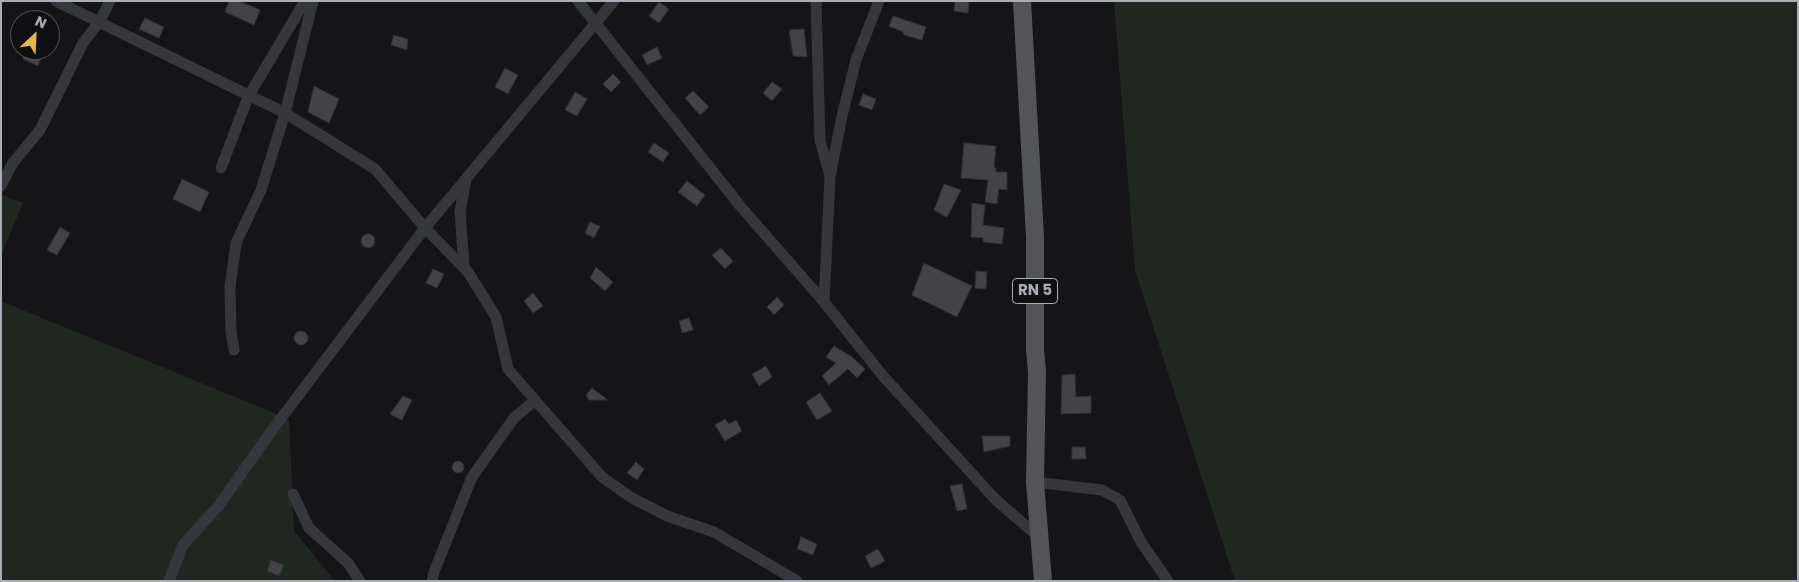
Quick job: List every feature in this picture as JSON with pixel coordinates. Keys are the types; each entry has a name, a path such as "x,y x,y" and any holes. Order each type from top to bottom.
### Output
{"main road":[{"name":"RN 5","path":"1022,1 1035,237 1035,349 1037,372 1035,482 1043,581"}],"street":[{"path":"56,1 248,97 284,113 375,169 425,228 464,268 496,317 508,369 602,477 632,498 667,516 714,532 796,581"},
{"path":"1,186 12,164 40,130 82,42 100,22 110,1"},
{"path":"221,168 248,97 305,1"},
{"path":"234,350 231,332 230,287 236,243 261,190 284,113 313,1"},
{"path":"578,1 741,207 824,302 884,376 995,500 1040,538"},
{"path":"169,581 183,545 220,504 270,433 425,228 596,25 614,1"},
{"path":"816,1 820,140 830,177"},
{"path":"824,302 830,177 842,116 856,60 880,1"},
{"path":"464,268 460,211 467,178"},
{"path":"432,581 472,477 514,418 535,400"},
{"path":"1035,482 1102,490 1120,500 1141,542 1168,581"},
{"path":"293,494 309,528 348,563 360,581"}],"shaded area":[{"path":"1114,1 1798,1 1798,581 1235,581 1135,270"},
{"path":"1,194 23,203 1,255"},
{"path":"1,301 289,419 294,531 335,581 1,581"}],"building":[{"path":"229,1 239,1 260,10 254,25 225,12"},
{"path":"955,1 969,1 968,13 954,11"},
{"path":"659,2 669,9 659,23 649,16"},
{"path":"893,16 926,27 922,40 904,35 903,32 889,26"},
{"path":"145,18 164,27 159,38 139,29"},
{"path":"804,29 807,57 793,56 789,30"},
{"path":"394,35 408,39 407,50 391,45"},
{"path":"657,47 662,58 647,65 642,55"},
{"path":"25,60 40,60 38,66"},
{"path":"505,68 518,75 508,94 495,87"},
{"path":"613,74 621,82 611,92 603,84"},
{"path":"772,82 782,89 772,101 763,93"},
{"path":"314,86 339,99 329,123 308,112"},
{"path":"693,91 709,107 700,115 685,98"},
{"path":"575,92 587,99 577,116 565,110"},
{"path":"863,94 876,99 872,110 859,105"},
{"path":"654,143 669,153 663,162 648,152"},
{"path":"964,143 996,146 994,167 996,172 1007,172 1007,190 999,189 997,204 985,202 988,180 961,178"},
{"path":"182,179 209,192 200,212 173,199"},
{"path":"687,181 705,195 697,206 678,192"},
{"path":"944,184 961,190 947,217 934,210"},
{"path":"972,203 985,205 983,225 1004,228 1002,244 983,242 983,238 971,237"},
{"path":"590,222 600,226 594,238 585,233"},
{"path":"60,227 70,233 57,255 47,250"},
{"path":"368,234 373,236 375,241 373,246 368,248 363,246 361,241 363,236"},
{"path":"721,248 733,261 725,269 712,255"},
{"path":"924,263 972,286 957,317 912,295"},
{"path":"596,267 613,282 605,291 590,278"},
{"path":"433,269 444,274 437,288 426,283"},
{"path":"976,271 987,272 986,289 975,288"},
{"path":"533,293 543,306 533,313 524,301"},
{"path":"777,297 784,305 774,315 767,307"},
{"path":"689,318 693,330 682,333 679,321"},
{"path":"301,331 306,333 308,338 306,343 301,345 296,343 294,338 296,333"},
{"path":"834,346 852,357 865,369 857,378 848,369 829,385 822,376 836,363 826,357"},
{"path":"766,366 772,377 759,386 752,374"},
{"path":"1075,374 1076,397 1091,396 1091,413 1061,414 1062,375"},
{"path":"592,388 608,400 589,400 586,395"},
{"path":"820,393 832,411 817,420 806,402"},
{"path":"403,396 412,400 402,420 390,414"},
{"path":"725,419 729,424 736,420 742,431 725,441 715,425"},
{"path":"982,436 1010,436 1010,446 984,452"},
{"path":"1072,447 1085,447 1086,459 1072,459"},
{"path":"456,461 460,461 464,467 460,473 456,473 452,469 452,465"},
{"path":"636,462 644,469 637,480 627,473"},
{"path":"962,484 967,509 957,511 950,486"},
{"path":"801,537 817,544 813,555 797,549"},
{"path":"878,549 885,561 871,568 865,556"},
{"path":"271,560 284,565 279,576 267,571"}]}
